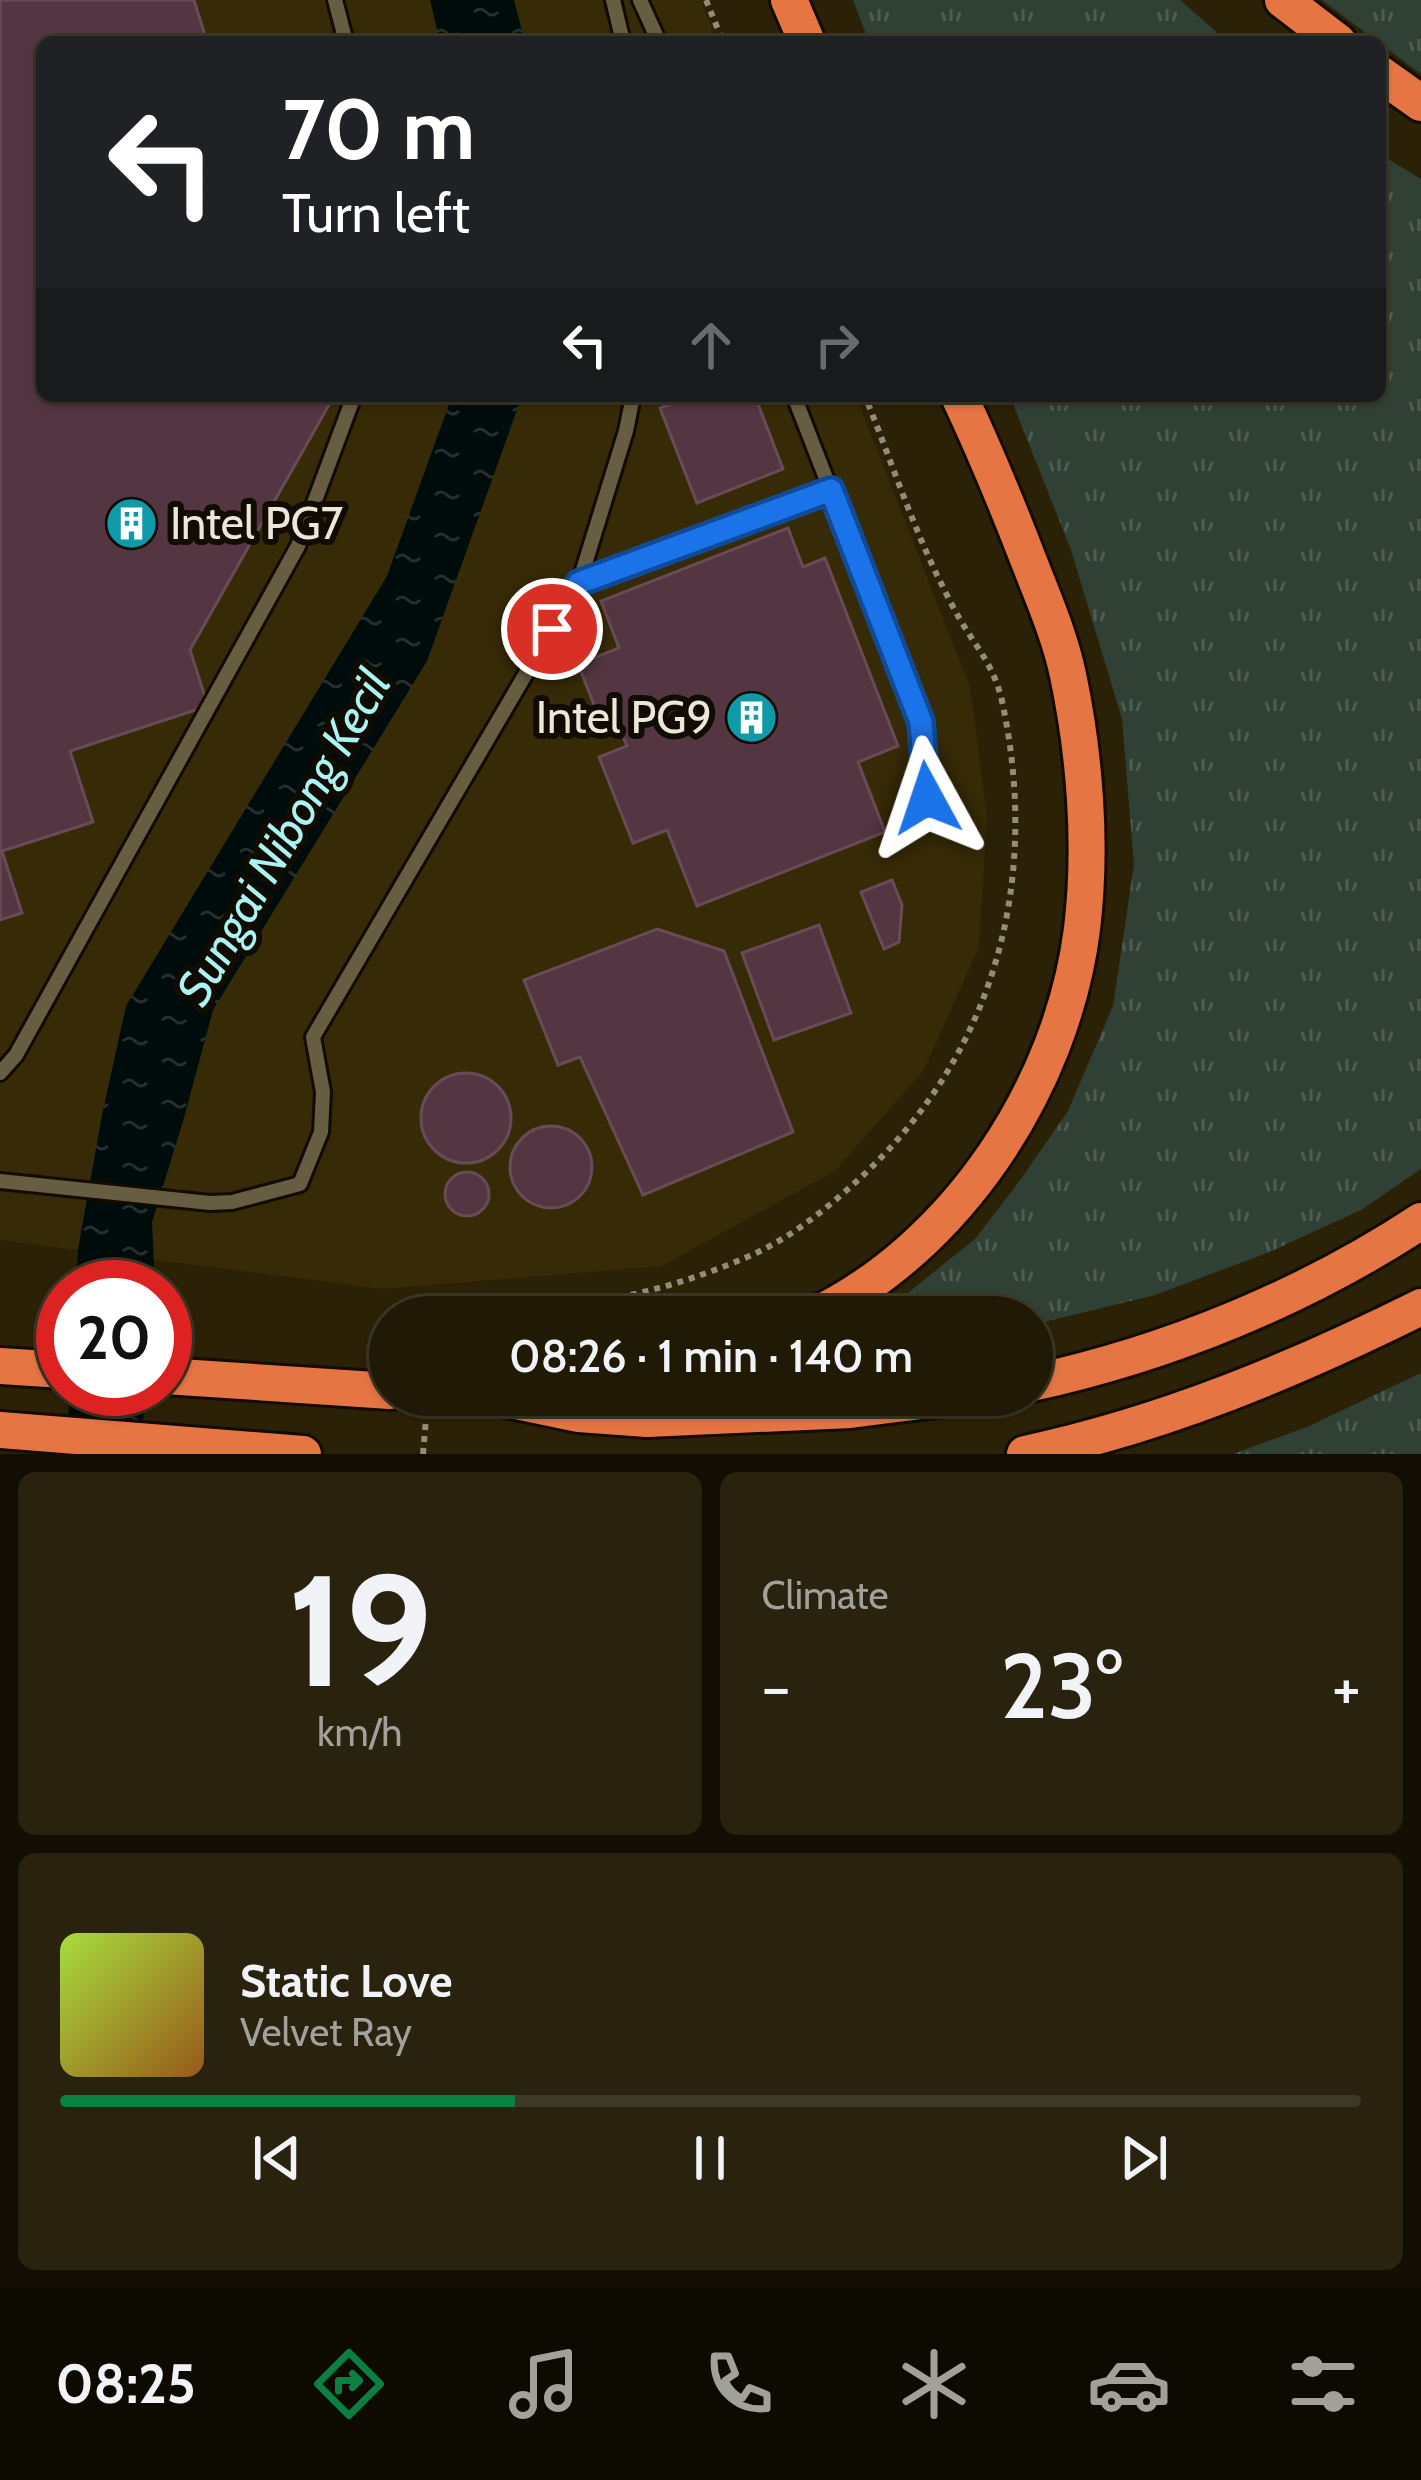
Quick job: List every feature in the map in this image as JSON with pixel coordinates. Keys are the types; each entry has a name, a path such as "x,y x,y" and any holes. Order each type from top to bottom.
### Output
{"highway":[{"path":"789,0 804,36"},
{"path":"1283,0 1330,36"},
{"path":"1386,78 1421,103"},
{"path":"851,1296 941,1222 995,1154 1052,1044 1082,930 1083,794 1068,675 1054,624 1002,489 962,402"},
{"path":"1053,1378 1134,1356 1261,1307 1335,1273 1421,1221"},
{"path":"1025,1454 1095,1439 1247,1388 1421,1306"},
{"path":"0,1366 36,1368"},
{"path":"192,1378 369,1389"},
{"path":"606,1416 715,1416"},
{"path":"0,1430 303,1454"}],"lane":[{"path":"335,0 344,36"},
{"path":"613,0 622,36"},
{"path":"640,0 655,36"},
{"path":"0,1073 16,1055 298,546 352,402"},
{"path":"6,1181 232,1202 300,1184 321,1132 323,1092 313,1036 579,583 632,402"},
{"path":"796,402 921,722 927,798"},
{"path":"579,583 831,490"}],"path":[{"path":"706,0 721,36"},
{"path":"624,1296 756,1253 820,1214 881,1159 937,1090 976,1017 1001,948 1014,885 1017,806 1000,695 986,658 962,624 935,570 867,402"},
{"path":"423,1454 426,1416"}],"shaded area":[{"path":"0,0 701,0 715,36 36,36 36,402 858,402 970,687 987,816 979,947 924,1070 835,1171 662,1266 382,1289 192,1265 192,1260 156,1260 0,1240"}],"green space":[{"path":"853,0 1180,0 1221,36 867,36"},
{"path":"1322,0 1421,0 1421,74 1386,48 1386,36 1370,36"},
{"path":"1386,158 1421,179 1421,1169 1361,1210 1267,1253 1155,1295 1053,1320 1053,1296 904,1296 975,1239 1021,1179 1068,1111 1113,1006 1134,865 1122,719 1071,550 1012,402 1386,402"},
{"path":"1421,1373 1421,1454 1233,1454 1307,1427"}],"water":[{"path":"430,0 514,0 523,36 439,36"},
{"name":"Sungai Nibong Kecil","path":"450,402 520,402 427,661 213,1010 152,1222 154,1260 77,1260 126,1006 387,576"},
{"path":"68,1416 144,1416 138,1454 66,1454"}],"building":[{"name":"Intel PG7","path":"0,0 194,0 205,36 36,36 36,402 331,402 190,650 208,706 70,751 93,822 2,851 22,913 0,920"},
{"path":"676,402 757,402 783,469 697,503 660,408"},
{"name":"Intel PG9","path":"788,528 803,567 825,558 898,746 858,762 885,832 697,906 667,830 633,843 599,757 627,746 614,715 600,720 578,664 619,648 601,601"},
{"path":"892,880 902,905 899,942 884,949 861,892"},
{"path":"819,925 851,1013 774,1040 742,953"},
{"path":"657,929 724,951 793,1132 643,1195 580,1057 558,1065 524,980"},
{"path":"466,1073 483,1076 498,1086 508,1101 508,1135 498,1150 483,1160 466,1163 449,1160 434,1150 424,1135 421,1118 424,1101 434,1086 449,1076"},
{"path":"551,1126 580,1138 592,1167 580,1196 551,1208 522,1196 510,1167 522,1138"},
{"path":"467,1172 483,1178 489,1194 483,1210 467,1216 451,1210 445,1194 451,1178"}],"place":[{"name":"Intel PG7","path":"131,523"},
{"name":"Intel PG9","path":"751,717"}],"route":[{"path":"552,629 579,583 831,490 921,722 927,798"}]}
